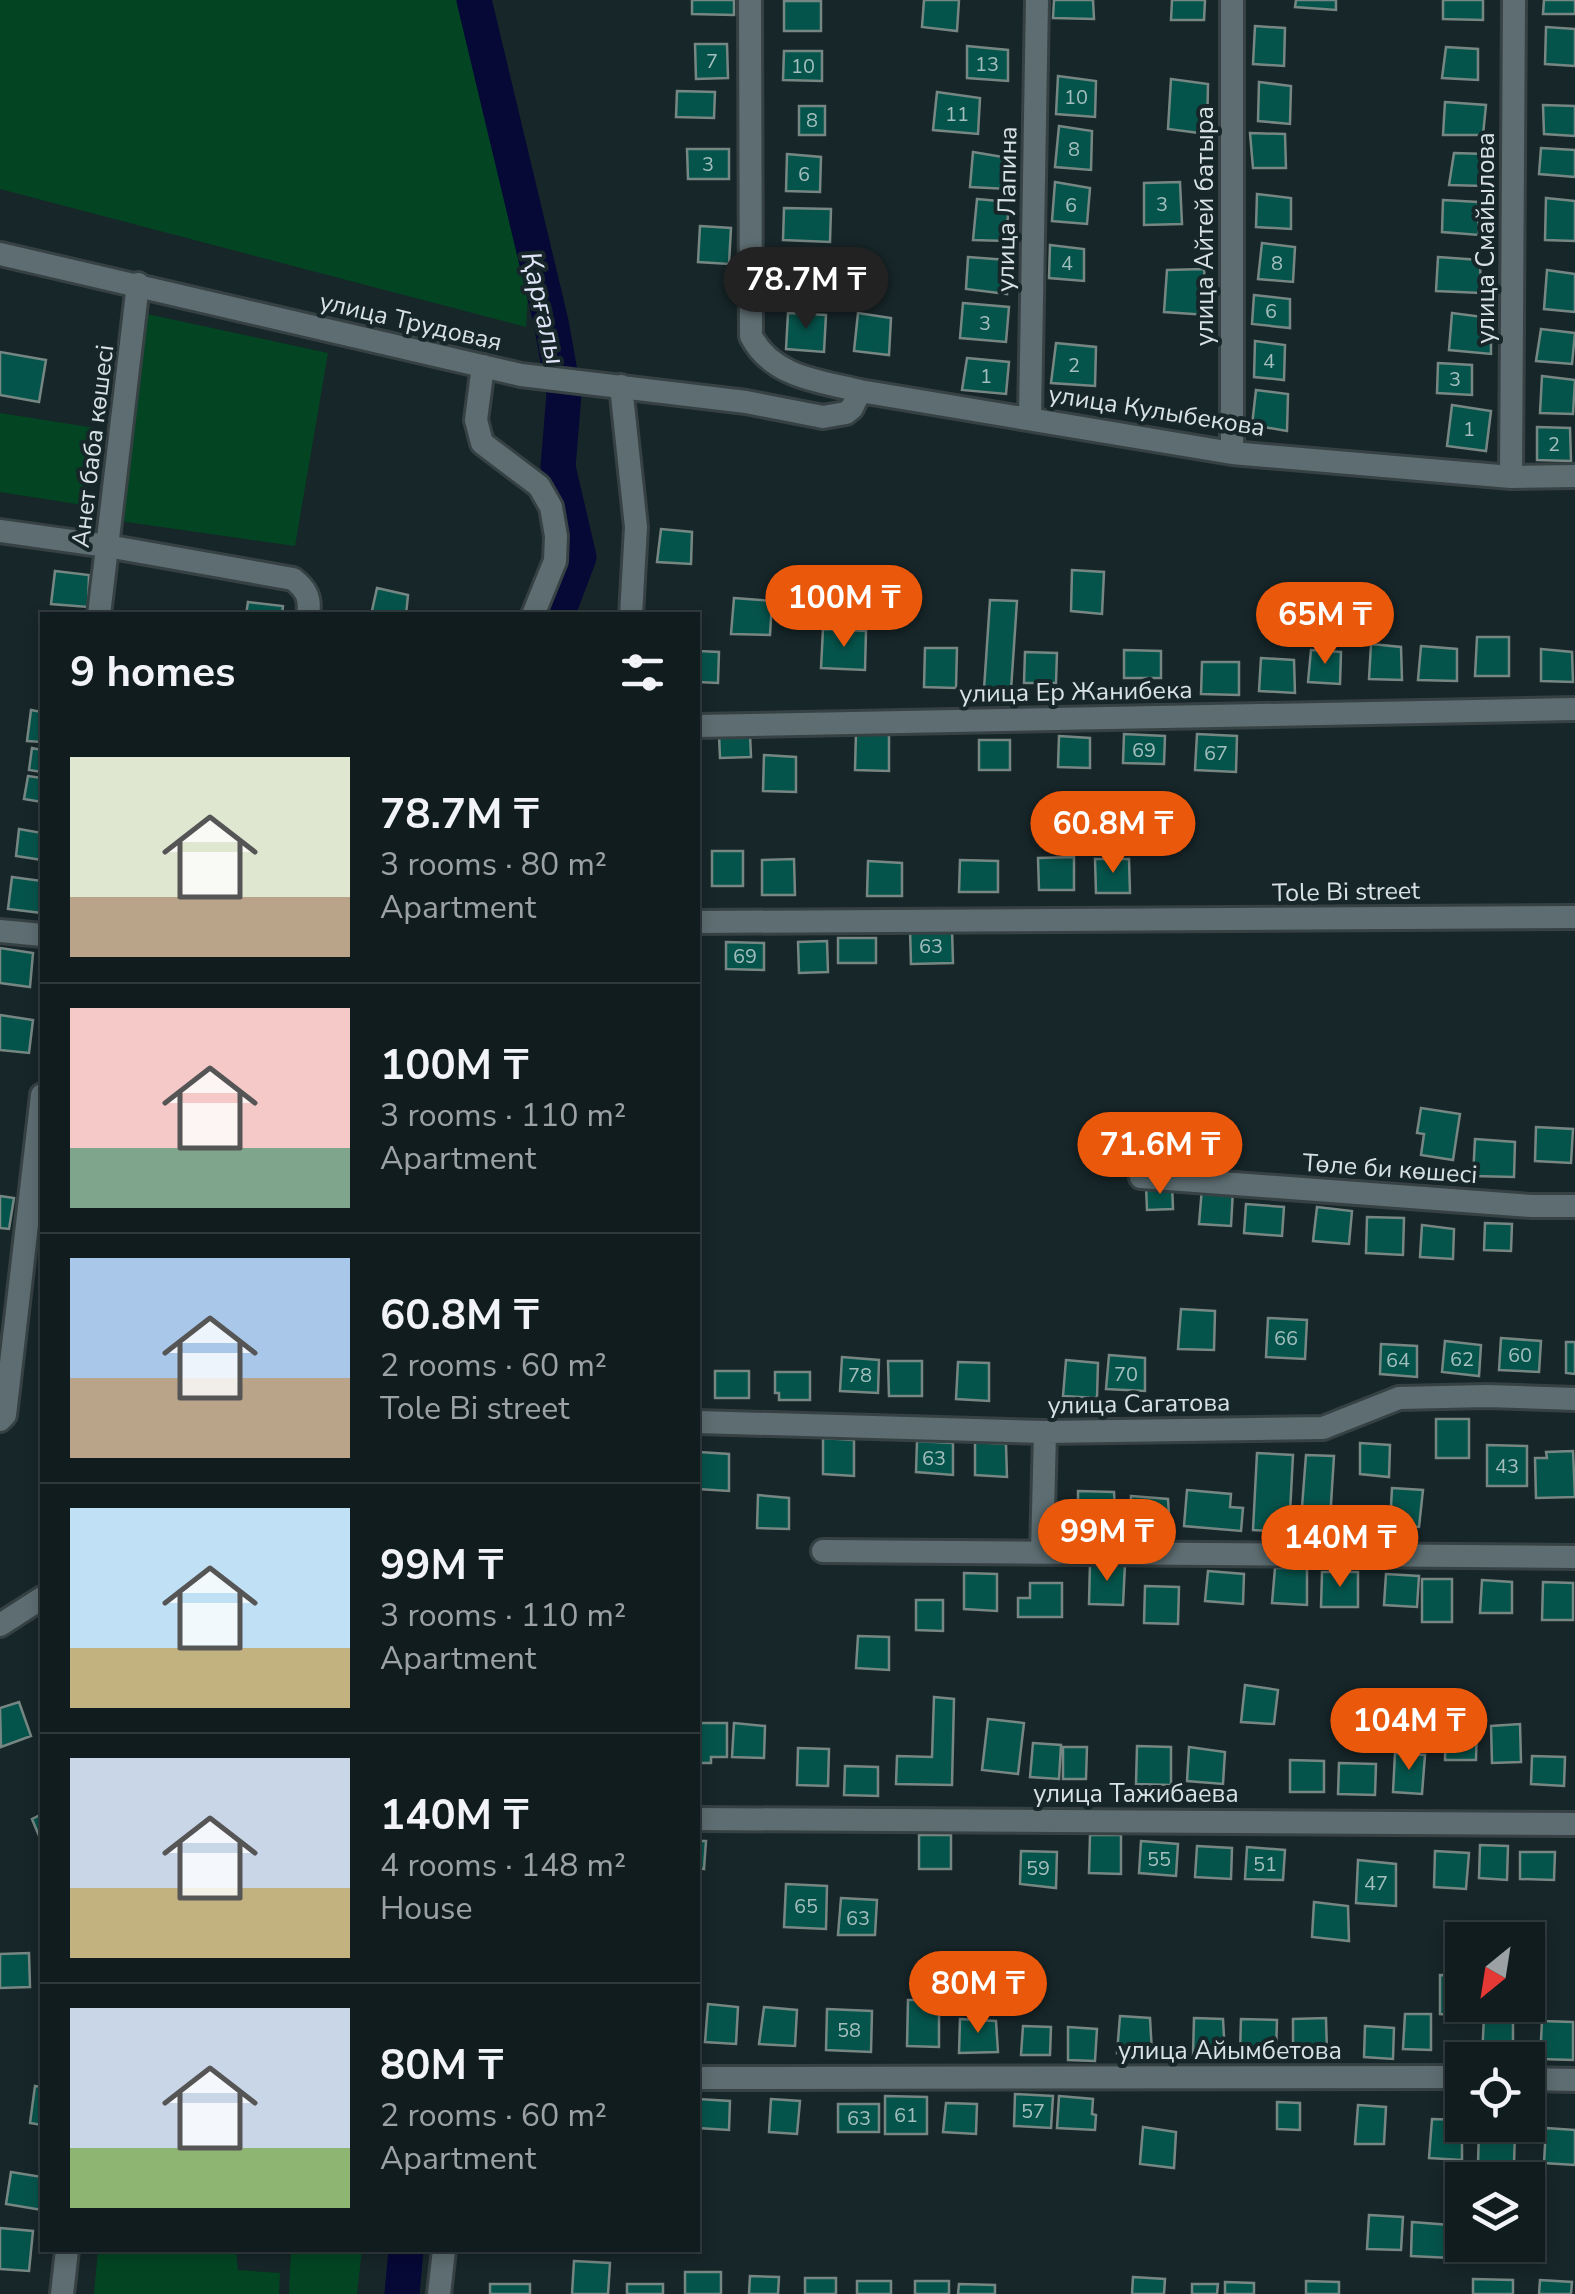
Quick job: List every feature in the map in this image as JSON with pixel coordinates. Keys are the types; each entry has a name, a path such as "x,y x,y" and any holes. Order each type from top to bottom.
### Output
{"street":[{"name":"улица Кулыбекова","path":"750,0 751,336 774,364 801,376 860,390 1232,453 1511,477 1575,476"},
{"name":"улица Лапина","path":"1030,418 1036,0"},
{"name":"улица Айтей батыра","path":"1232,0 1232,453"},
{"name":"улица Смайылова","path":"1511,477 1514,0"},
{"name":"улица Трудовая","path":"0,254 521,375 746,402 823,417 846,414 860,390"},
{"name":"Анет баба көшесі","path":"99,612 138,284"},
{"path":"483,366 476,420 482,443 538,486 550,507 556,536 555,560 534,612"},
{"path":"621,386 636,526 632,612"},
{"path":"0,530 293,579 306,590 309,612"},
{"name":"улица Ер Жанибека","path":"700,726 1575,709"},
{"name":"Tole Bi street","path":"700,922 1575,917"},
{"path":"0,931 40,936"},
{"path":"0,1420 5,1415 10,1289 40,1107"},
{"name":"Төле би көшесі","path":"1141,1176 1531,1206 1575,1206"},
{"name":"улица Сагатова","path":"700,1422 1046,1432 1323,1428 1400,1398 1575,1399"},
{"path":"1042,1552 1046,1432"},
{"path":"823,1551 1575,1557"},
{"path":"0,1625 40,1599"},
{"name":"улица Тажибаева","path":"700,1819 1575,1824"},
{"name":"улица Айымбетова","path":"700,2078 1445,2077"},
{"path":"1545,2079 1575,2080"},
{"path":"62,2294 67,2252"},
{"path":"439,2294 444,2252"}],"green space":[{"path":"0,0 460,0 525,255 526,327 0,189"},
{"path":"147,314 328,353 295,546 120,521"},
{"path":"0,413 95,428 83,505 0,492"},
{"path":"98,2252 236,2252 238,2270 280,2273 279,2294 94,2294"},
{"path":"291,2252 362,2252 357,2294 289,2294"}],"building":[{"path":"692,0 734,0 734,15 692,14"},
{"path":"924,0 959,0 957,31 922,27"},
{"path":"1054,0 1093,0 1094,19 1053,18"},
{"path":"1172,0 1205,0 1204,20 1171,20"},
{"path":"1296,0 1336,0 1336,10 1295,7"},
{"path":"1443,0 1483,0 1483,20 1443,19"},
{"path":"1544,0 1575,0 1575,14 1543,14"},
{"path":"784,1 821,1 821,31 784,31"},
{"path":"1255,26 1285,28 1284,66 1253,64"},
{"path":"1546,27 1575,29 1575,66 1545,64"},
{"path":"695,44 727,44 728,78 696,79"},
{"path":"967,46 1008,50 1008,81 967,78"},
{"path":"1446,47 1478,49 1478,80 1442,78"},
{"path":"784,51 822,51 822,81 783,80"},
{"path":"1058,76 1096,81 1095,117 1056,114"},
{"path":"1171,79 1208,84 1207,134 1168,129"},
{"path":"1259,82 1291,86 1290,124 1258,121"},
{"path":"677,91 715,92 714,118 676,117"},
{"path":"937,92 980,98 978,134 933,130"},
{"path":"1445,102 1486,105 1483,135 1443,135"},
{"path":"1543,105 1575,106 1575,136 1544,134"},
{"path":"799,106 825,106 825,135 799,135"},
{"path":"1059,126 1092,131 1091,170 1055,167"},
{"path":"1250,133 1285,134 1286,168 1253,168"},
{"path":"1541,148 1575,150 1575,177 1539,174"},
{"path":"687,149 729,149 729,179 688,179"},
{"path":"973,152 1009,158 1008,189 970,187"},
{"path":"1454,153 1486,154 1485,186 1449,185"},
{"path":"787,154 821,157 820,192 786,191"},
{"path":"1055,182 1090,188 1087,224 1052,221"},
{"path":"1180,182 1182,224 1144,225 1144,183"},
{"path":"1257,194 1291,198 1291,229 1256,227"},
{"path":"1546,198 1575,201 1575,241 1545,240"},
{"path":"977,199 1009,202 1006,241 973,240"},
{"path":"1443,200 1478,202 1479,235 1442,232"},
{"path":"784,208 831,209 830,242 783,240"},
{"path":"700,226 731,228 729,264 698,262"},
{"path":"1262,243 1295,247 1293,282 1258,279"},
{"path":"1050,245 1084,249 1084,281 1049,278"},
{"path":"968,257 1007,260 1007,294 966,289"},
{"path":"1438,257 1480,260 1481,293 1436,291"},
{"path":"788,262 824,262 824,292 788,292"},
{"path":"1204,269 1207,315 1164,312 1167,270"},
{"path":"1547,270 1575,274 1575,312 1544,309"},
{"path":"1254,295 1290,299 1290,328 1252,324"},
{"path":"963,303 1009,307 1006,342 960,338"},
{"path":"788,313 826,315 824,352 786,349"},
{"path":"858,313 891,318 889,355 854,351"},
{"path":"1452,313 1491,318 1491,354 1449,350"},
{"path":"1541,329 1575,333 1572,364 1536,361"},
{"path":"1255,341 1285,345 1284,380 1254,377"},
{"path":"1056,343 1096,347 1095,386 1051,383"},
{"path":"0,352 46,360 39,402 0,395"},
{"path":"967,358 1009,362 1006,394 962,390"},
{"path":"1438,363 1472,365 1472,395 1437,393"},
{"path":"1542,376 1575,380 1573,414 1540,413"},
{"path":"1256,390 1288,394 1287,431 1252,425"},
{"path":"1452,405 1491,411 1486,451 1447,446"},
{"path":"1537,427 1570,428 1571,461 1537,460"},
{"path":"661,529 692,532 691,564 657,562"},
{"path":"1072,570 1104,572 1102,614 1071,611"},
{"path":"55,571 89,575 88,607 51,604"},
{"path":"377,588 408,595 406,612 372,612"},
{"path":"734,598 772,601 770,635 731,634"},
{"path":"990,600 1017,601 1011,690 984,689"},
{"path":"248,602 283,606 282,612 246,612"},
{"path":"823,629 866,631 865,670 821,668"},
{"path":"1477,637 1509,637 1509,676 1475,676"},
{"path":"1371,644 1401,647 1402,680 1369,679"},
{"path":"1421,646 1457,649 1457,681 1418,680"},
{"path":"925,648 957,648 956,688 924,687"},
{"path":"1541,649 1572,652 1573,682 1541,681"},
{"path":"1124,650 1161,651 1161,678 1124,678"},
{"path":"1311,650 1341,652 1340,684 1308,682"},
{"path":"700,651 719,652 718,683 700,682"},
{"path":"1025,652 1057,653 1056,683 1024,683"},
{"path":"1261,658 1294,660 1295,693 1259,691"},
{"path":"1202,662 1239,662 1239,695 1201,694"},
{"path":"31,710 40,712 40,742 27,741"},
{"path":"856,732 889,734 889,771 855,770"},
{"path":"750,734 751,757 720,758 719,735"},
{"path":"1124,734 1165,736 1164,764 1123,763"},
{"path":"1197,734 1237,736 1236,772 1195,770"},
{"path":"1059,736 1090,738 1090,768 1058,767"},
{"path":"979,740 1010,740 1010,770 979,770"},
{"path":"32,748 40,750 40,772 29,770"},
{"path":"764,755 796,757 796,792 763,791"},
{"path":"28,776 40,778 40,802 24,799"},
{"path":"19,829 40,833 40,860 16,856"},
{"path":"712,851 743,851 743,886 712,886"},
{"path":"1074,857 1074,890 1039,890 1038,858"},
{"path":"794,859 795,895 762,895 762,860"},
{"path":"1095,859 1129,859 1130,893 1096,893"},
{"path":"960,860 998,861 998,892 959,892"},
{"path":"868,861 902,863 902,896 867,896"},
{"path":"12,877 40,881 40,913 8,909"},
{"path":"952,928 953,963 911,964 910,929"},
{"path":"838,938 876,938 876,963 838,963"},
{"path":"827,941 828,972 799,973 798,942"},
{"path":"726,942 764,943 764,970 726,969"},
{"path":"0,948 33,953 30,987 0,983"},
{"path":"0,1015 33,1020 29,1053 0,1050"},
{"path":"1421,1108 1460,1114 1453,1160 1421,1155 1424,1134 1417,1133"},
{"path":"1536,1127 1573,1129 1571,1163 1535,1161"},
{"path":"1475,1139 1515,1142 1514,1177 1473,1176"},
{"path":"1172,1184 1173,1209 1147,1210 1146,1185"},
{"path":"1202,1188 1233,1190 1231,1226 1199,1224"},
{"path":"0,1196 14,1198 9,1229 0,1228"},
{"path":"1246,1204 1284,1207 1282,1236 1244,1233"},
{"path":"1317,1207 1352,1211 1349,1244 1313,1241"},
{"path":"1367,1217 1404,1218 1403,1255 1366,1253"},
{"path":"1485,1223 1512,1224 1511,1251 1484,1250"},
{"path":"1422,1225 1454,1229 1453,1259 1420,1257"},
{"path":"1181,1309 1215,1311 1214,1350 1178,1349"},
{"path":"1268,1318 1307,1320 1305,1359 1266,1357"},
{"path":"1501,1338 1541,1341 1539,1372 1499,1370"},
{"path":"1445,1341 1481,1345 1479,1376 1442,1372"},
{"path":"1566,1342 1575,1342 1575,1374 1566,1373"},
{"path":"1381,1344 1417,1346 1417,1377 1380,1374"},
{"path":"1109,1355 1145,1358 1145,1391 1106,1389"},
{"path":"842,1357 879,1360 878,1393 840,1391"},
{"path":"1066,1360 1098,1363 1097,1398 1063,1396"},
{"path":"888,1361 922,1361 922,1396 889,1396"},
{"path":"958,1362 989,1363 989,1401 956,1399"},
{"path":"715,1371 749,1371 749,1398 715,1398"},
{"path":"775,1372 810,1372 810,1400 779,1400"},
{"path":"1436,1419 1469,1419 1469,1458 1436,1458"},
{"path":"823,1438 854,1440 854,1476 823,1474"},
{"path":"917,1441 953,1443 953,1475 916,1472"},
{"path":"975,1442 1006,1444 1007,1477 975,1475"},
{"path":"1360,1443 1390,1445 1389,1477 1360,1474"},
{"path":"1487,1445 1527,1446 1527,1486 1487,1486"},
{"path":"1573,1451 1575,1497 1536,1498 1535,1458 1547,1458 1546,1452"},
{"path":"700,1452 729,1454 729,1491 700,1489"},
{"path":"1257,1453 1293,1455 1289,1532 1253,1530"},
{"path":"1306,1455 1334,1456 1329,1536 1300,1533"},
{"path":"1392,1488 1423,1490 1419,1527 1390,1525"},
{"path":"1187,1490 1231,1494 1230,1507 1243,1508 1241,1531 1184,1526"},
{"path":"1078,1491 1114,1492 1116,1529 1078,1528"},
{"path":"758,1495 789,1498 789,1529 757,1528"},
{"path":"1131,1496 1168,1499 1170,1533 1130,1531"},
{"path":"1090,1562 1125,1564 1123,1605 1089,1604"},
{"path":"1275,1568 1307,1568 1307,1605 1272,1603"},
{"path":"1208,1571 1244,1574 1243,1604 1205,1601"},
{"path":"1322,1572 1358,1572 1358,1607 1321,1607"},
{"path":"964,1573 997,1574 997,1611 964,1609"},
{"path":"1386,1574 1419,1576 1417,1607 1384,1605"},
{"path":"1422,1579 1452,1579 1452,1622 1422,1622"},
{"path":"1482,1580 1512,1582 1512,1613 1480,1613"},
{"path":"1543,1582 1573,1583 1573,1620 1542,1620"},
{"path":"1030,1583 1062,1583 1062,1617 1018,1617 1018,1598 1030,1598"},
{"path":"1145,1586 1179,1587 1178,1624 1144,1623"},
{"path":"916,1600 943,1600 943,1631 916,1630"},
{"path":"858,1636 889,1637 889,1670 856,1668"},
{"path":"1245,1685 1278,1690 1274,1724 1241,1722"},
{"path":"934,1697 954,1699 952,1785 896,1784 897,1756 932,1757"},
{"path":"19,1702 31,1736 1,1747 0,1708"},
{"path":"988,1719 1024,1723 1018,1774 982,1770"},
{"path":"1446,1720 1477,1721 1476,1760 1445,1760"},
{"path":"700,1723 727,1723 727,1757 711,1757 711,1763 700,1763"},
{"path":"734,1723 765,1726 764,1758 732,1757"},
{"path":"1520,1724 1521,1762 1492,1763 1491,1726"},
{"path":"1033,1743 1061,1745 1059,1779 1030,1777"},
{"path":"1137,1746 1171,1747 1171,1785 1136,1784"},
{"path":"1063,1747 1087,1747 1086,1779 1063,1779"},
{"path":"1189,1747 1225,1752 1223,1784 1187,1781"},
{"path":"798,1748 829,1749 828,1786 797,1785"},
{"path":"1395,1753 1425,1755 1422,1794 1393,1792"},
{"path":"1532,1756 1565,1757 1564,1786 1531,1784"},
{"path":"1290,1760 1324,1761 1324,1792 1290,1792"},
{"path":"1339,1763 1376,1764 1375,1795 1338,1794"},
{"path":"845,1766 878,1767 878,1796 844,1795"},
{"path":"40,1815 40,1838 32,1819"},
{"path":"919,1835 951,1835 951,1869 919,1869"},
{"path":"1090,1835 1121,1835 1121,1874 1089,1873"},
{"path":"700,1841 706,1841 704,1869 700,1868"},
{"path":"1141,1841 1178,1844 1176,1876 1139,1873"},
{"path":"1480,1845 1508,1846 1507,1880 1479,1878"},
{"path":"1197,1846 1232,1848 1231,1879 1195,1877"},
{"path":"1247,1847 1285,1850 1283,1880 1245,1879"},
{"path":"1021,1851 1057,1852 1056,1888 1020,1884"},
{"path":"1435,1851 1469,1853 1466,1889 1434,1887"},
{"path":"1520,1852 1555,1852 1554,1880 1520,1879"},
{"path":"1358,1860 1396,1864 1396,1906 1356,1903"},
{"path":"786,1884 827,1886 826,1929 784,1927"},
{"path":"841,1898 877,1900 875,1935 838,1935"},
{"path":"1314,1902 1348,1906 1349,1941 1312,1937"},
{"path":"29,1953 30,1987 0,1988 0,1954"},
{"path":"1440,1975 1445,1975 1445,2014 1440,2014"},
{"path":"908,2000 939,2000 939,2047 907,2046"},
{"path":"708,2004 738,2007 736,2044 705,2042"},
{"path":"764,2007 797,2010 795,2046 759,2044"},
{"path":"827,2009 872,2011 871,2052 826,2050"},
{"path":"1405,2014 1431,2014 1431,2050 1403,2049"},
{"path":"1120,2016 1150,2018 1152,2053 1117,2053"},
{"path":"1194,2018 1223,2019 1225,2055 1193,2055"},
{"path":"1326,2018 1327,2053 1293,2053 1293,2019"},
{"path":"960,2019 996,2021 998,2052 959,2053"},
{"path":"1241,2019 1277,2020 1276,2054 1240,2053"},
{"path":"1484,2022 1513,2022 1513,2042 1483,2042"},
{"path":"1542,2022 1573,2022 1573,2060 1545,2059 1545,2042 1541,2042"},
{"path":"1023,2026 1051,2027 1050,2055 1021,2055"},
{"path":"1365,2026 1394,2028 1393,2059 1364,2057"},
{"path":"1068,2027 1097,2029 1095,2061 1068,2060"},
{"path":"35,2086 40,2087 40,2125 30,2123"},
{"path":"1015,2094 1053,2096 1051,2128 1014,2126"},
{"path":"885,2096 927,2097 927,2134 885,2134"},
{"path":"1059,2096 1093,2099 1095,2130 1057,2128"},
{"path":"700,2099 730,2101 729,2130 700,2128"},
{"path":"771,2099 800,2101 797,2134 769,2132"},
{"path":"1277,2102 1300,2103 1300,2130 1277,2129"},
{"path":"946,2103 977,2104 976,2134 943,2132"},
{"path":"838,2104 879,2104 879,2132 838,2132"},
{"path":"1358,2105 1386,2107 1384,2144 1355,2144"},
{"path":"1432,2119 1445,2119 1445,2142 1462,2142 1462,2160 1429,2158"},
{"path":"1143,2127 1176,2132 1174,2168 1140,2164"},
{"path":"1546,2128 1575,2130 1575,2165 1544,2162"},
{"path":"1479,2142 1515,2142 1514,2162 1478,2162"},
{"path":"11,2172 40,2177 40,2210 6,2204"},
{"path":"1369,2215 1403,2217 1401,2250 1367,2249"},
{"path":"1412,2222 1445,2225 1445,2258 1411,2256"},
{"path":"0,2228 33,2231 29,2271 0,2269"},
{"path":"574,2261 610,2263 608,2294 572,2294"},
{"path":"685,2272 721,2272 721,2294 685,2294"},
{"path":"750,2276 779,2277 778,2294 749,2294"},
{"path":"1133,2277 1165,2279 1164,2294 1132,2294"},
{"path":"805,2278 836,2278 836,2294 805,2294"},
{"path":"1473,2279 1513,2280 1513,2294 1473,2294"},
{"path":"1540,2280 1572,2282 1571,2294 1539,2294"},
{"path":"857,2281 891,2281 891,2294 857,2294"},
{"path":"915,2281 949,2281 949,2294 915,2294"},
{"path":"1306,2281 1339,2282 1339,2294 1306,2294"},
{"path":"1225,2282 1254,2283 1254,2294 1225,2294"},
{"path":"490,2284 530,2284 530,2294 490,2294"},
{"path":"627,2284 663,2284 663,2294 627,2294"},
{"path":"959,2284 995,2285 995,2294 958,2294"},
{"path":"1192,2284 1218,2284 1217,2294 1192,2294"}],"waterway":[{"name":"Қарғалы","path":"474,0 551,322 564,394 558,467 579,557 558,612"},
{"name":"Қарғалы","path":"402,2294 406,2252"}]}
